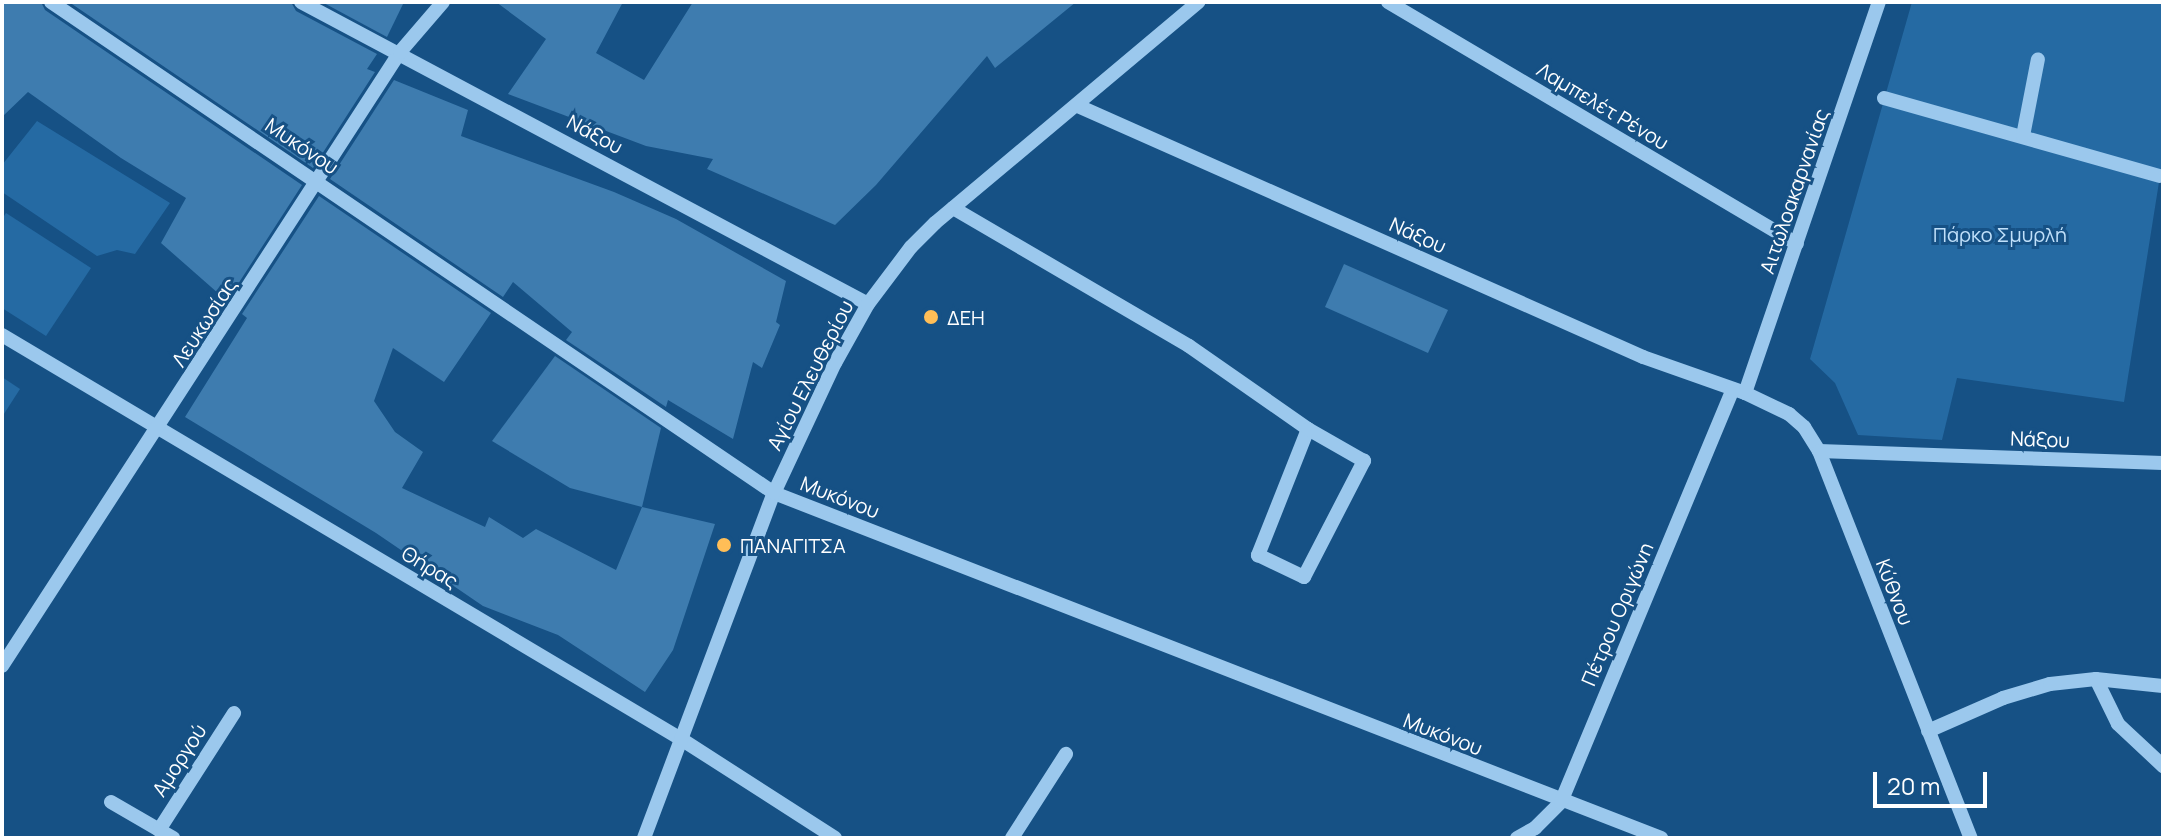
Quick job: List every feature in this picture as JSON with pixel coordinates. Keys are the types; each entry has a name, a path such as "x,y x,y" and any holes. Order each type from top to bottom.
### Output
{"street":[{"name":"Μυκόνου","path":"51,2 319,181 774,493 1561,802 1661,838"},
{"name":"Νάξου","path":"301,2 400,52 868,304"},
{"name":"Λευκωσίας","path":"2,666 159,429 400,52 443,2"},
{"name":"Αγίου Ελευθερίου","path":"644,838 774,493 835,363 868,304 911,247 953,208 1198,2"},
{"name":"Λαμπελέτ Ρένου","path":"1388,2 1797,244"},
{"name":"Αιτωλοακαρνανίας","path":"1739,391 1797,244 1879,2"},
{"path":"2023,136 2038,59"},
{"path":"1884,98 2159,176"},
{"name":"Νάξου","path":"1078,106 1643,357 1739,391"},
{"path":"953,208 1189,346 1308,429 1364,461 1304,577 1258,555 1308,429"},
{"name":"Θήρας","path":"2,335 681,739 835,838"},
{"name":"Κύθνου","path":"1739,391 1789,414 1804,427 1819,451 1971,838"},
{"name":"Πέτρου Οριγώνη","path":"1517,838 1535,828 1561,802 1739,391"},
{"name":"Νάξου","path":"1819,451 2163,463"},
{"path":"1928,731 2050,684 2096,679 2163,686"},
{"path":"2096,679 2118,724 2163,766"},
{"name":"Αμοργού","path":"159,830 234,713"},
{"path":"1012,838 1066,754"},
{"name":"Αμοργού","path":"111,802 173,838"}],"green space":[{"name":"Πάρκο Σµυρλή","path":"1912,2 2163,2 2163,157 2124,402 1957,378 1942,440 1858,435 1835,383 1810,359"},
{"path":"37,121 170,203 135,254 117,250 97,256 2,192 2,165"},
{"path":"6,213 91,268 46,336 2,308 2,219"},
{"path":"2,377 20,389 2,417"}],"building":[{"path":"2,2 41,2 45,10 302,185 227,301 161,243 186,198 121,158 28,92 2,117"},
{"path":"69,2 291,2 296,11 377,54 367,69 375,72 313,168"},
{"path":"322,2 404,2 387,37"},
{"path":"496,2 623,2 596,53 644,80 693,2 1076,2 995,68 987,56 876,185 835,225 707,169 713,159 646,146 508,94 546,39"},
{"path":"394,80 468,110 461,136 614,192 676,219 786,281 776,322 780,325 762,368 753,362 733,439 668,400 666,407 566,340 572,332 513,282 503,297 330,179"},
{"path":"319,196 491,313 444,382 393,348 374,401 395,432 423,452 402,488 485,527 489,517 523,538 536,529 616,570 642,507 715,524 673,650 645,692 558,635 483,606 376,533 185,417 247,318 242,314"},
{"path":"1344,264 1448,310 1428,353 1325,307"},
{"path":"555,356 661,428 642,507 570,488 492,441"}],"place":[{"name":"ΔΕΗ","path":"931,317"},
{"name":"ΠΑΝΑΓΙΤΣΑ","path":"724,545"}]}
